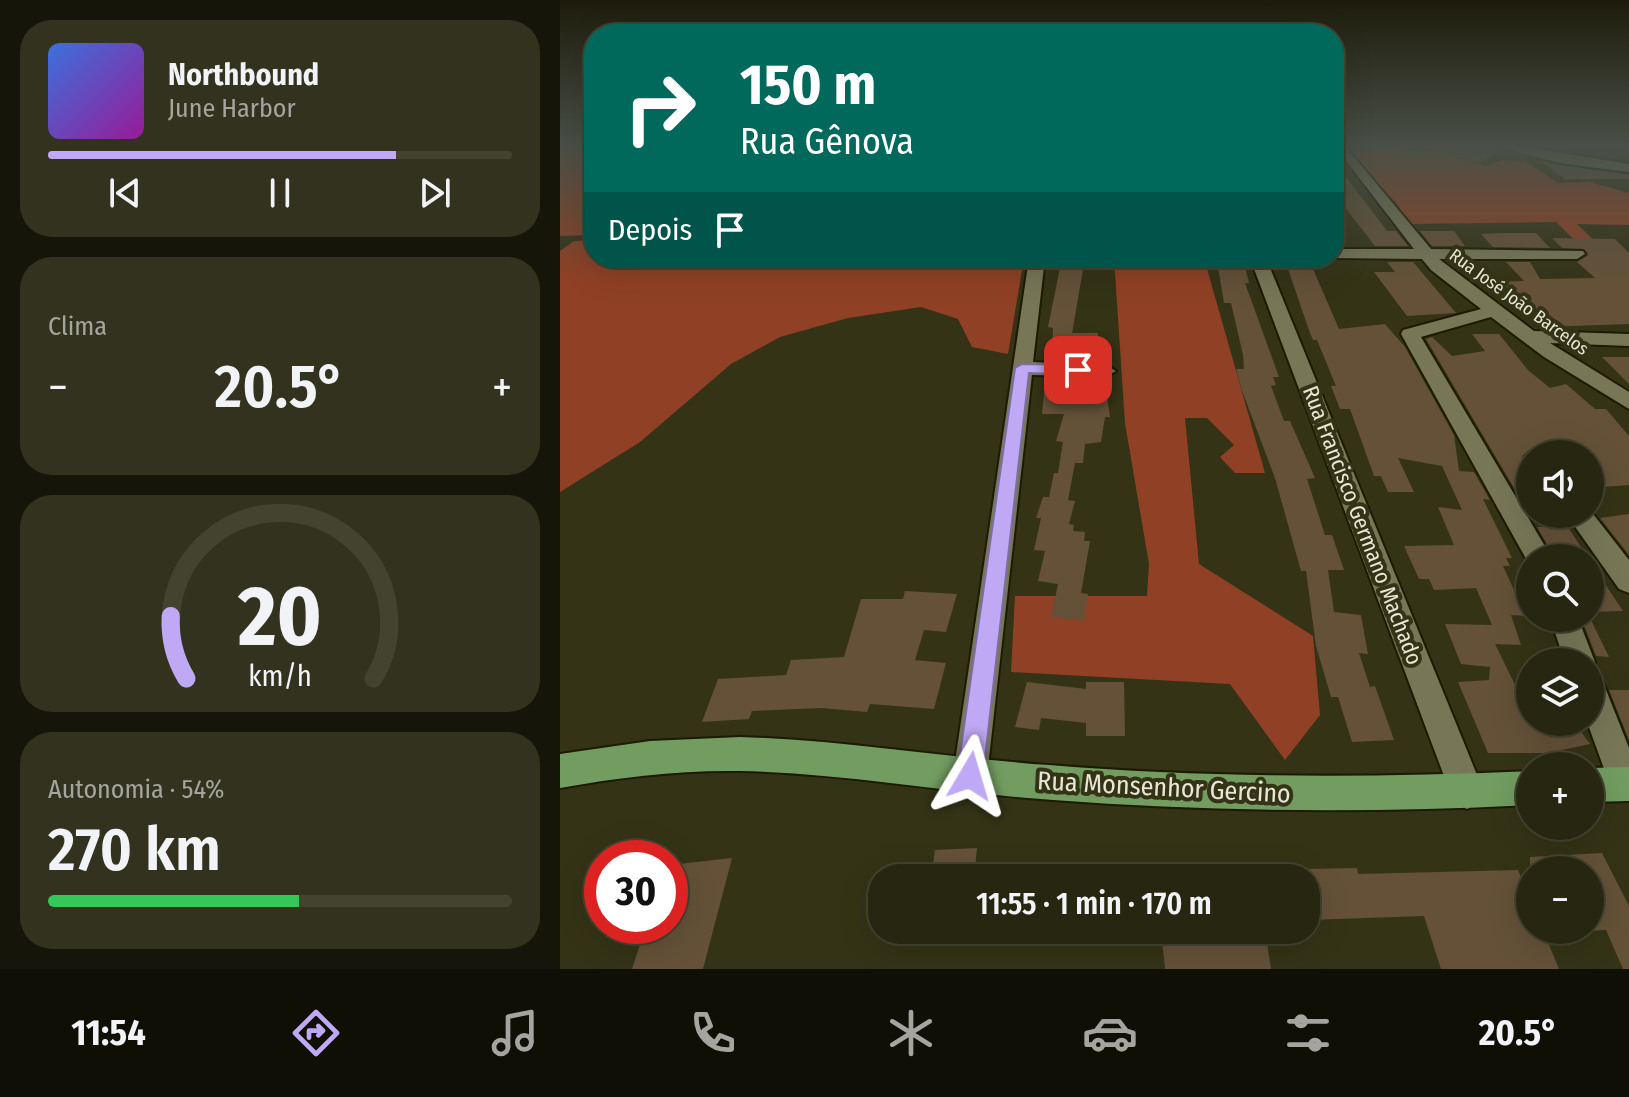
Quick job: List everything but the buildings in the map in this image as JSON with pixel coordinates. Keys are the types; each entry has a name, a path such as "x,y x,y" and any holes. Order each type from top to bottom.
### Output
{"main road":[{"name":"Rua Monsenhor Gercino","path":"560,771 662,756 741,754 970,776 1226,791 1467,792 1516,789"},
{"path":"1604,785 1628,784"}],"street":[{"name":"Rua José João Barcelos","path":"1373,190 1423,254 1492,311 1629,402"},
{"path":"1344,254 1577,254"},
{"path":"970,776 1036,268"},
{"name":"Rua Francisco Germano Machado","path":"1262,268 1467,792"},
{"path":"1492,311 1410,334 1531,544"},
{"path":"1530,337 1629,340"},
{"path":"1022,368 1106,371"},
{"path":"1589,528 1629,581"},
{"path":"1604,723 1628,784"}],"shaded area":[{"path":"560,190 584,190 584,235 560,236"},
{"path":"1383,190 1619,190 1629,193 1629,225 1577,224 1605,251 1587,252 1556,222 1409,224 1396,202"},
{"path":"584,240 584,268 1022,268 1008,354 972,347 958,319 921,307 848,318 780,337 731,364 640,442 560,492 560,251 574,241"},
{"path":"1115,268 1207,268 1265,473 1235,473 1220,457 1234,445 1207,418 1185,418 1199,564 1313,636 1320,715 1285,760 1230,684 1011,672 1015,596 1147,596 1149,564 1125,423"}],"route":[{"path":"970,776 1022,368 1078,370"}]}
